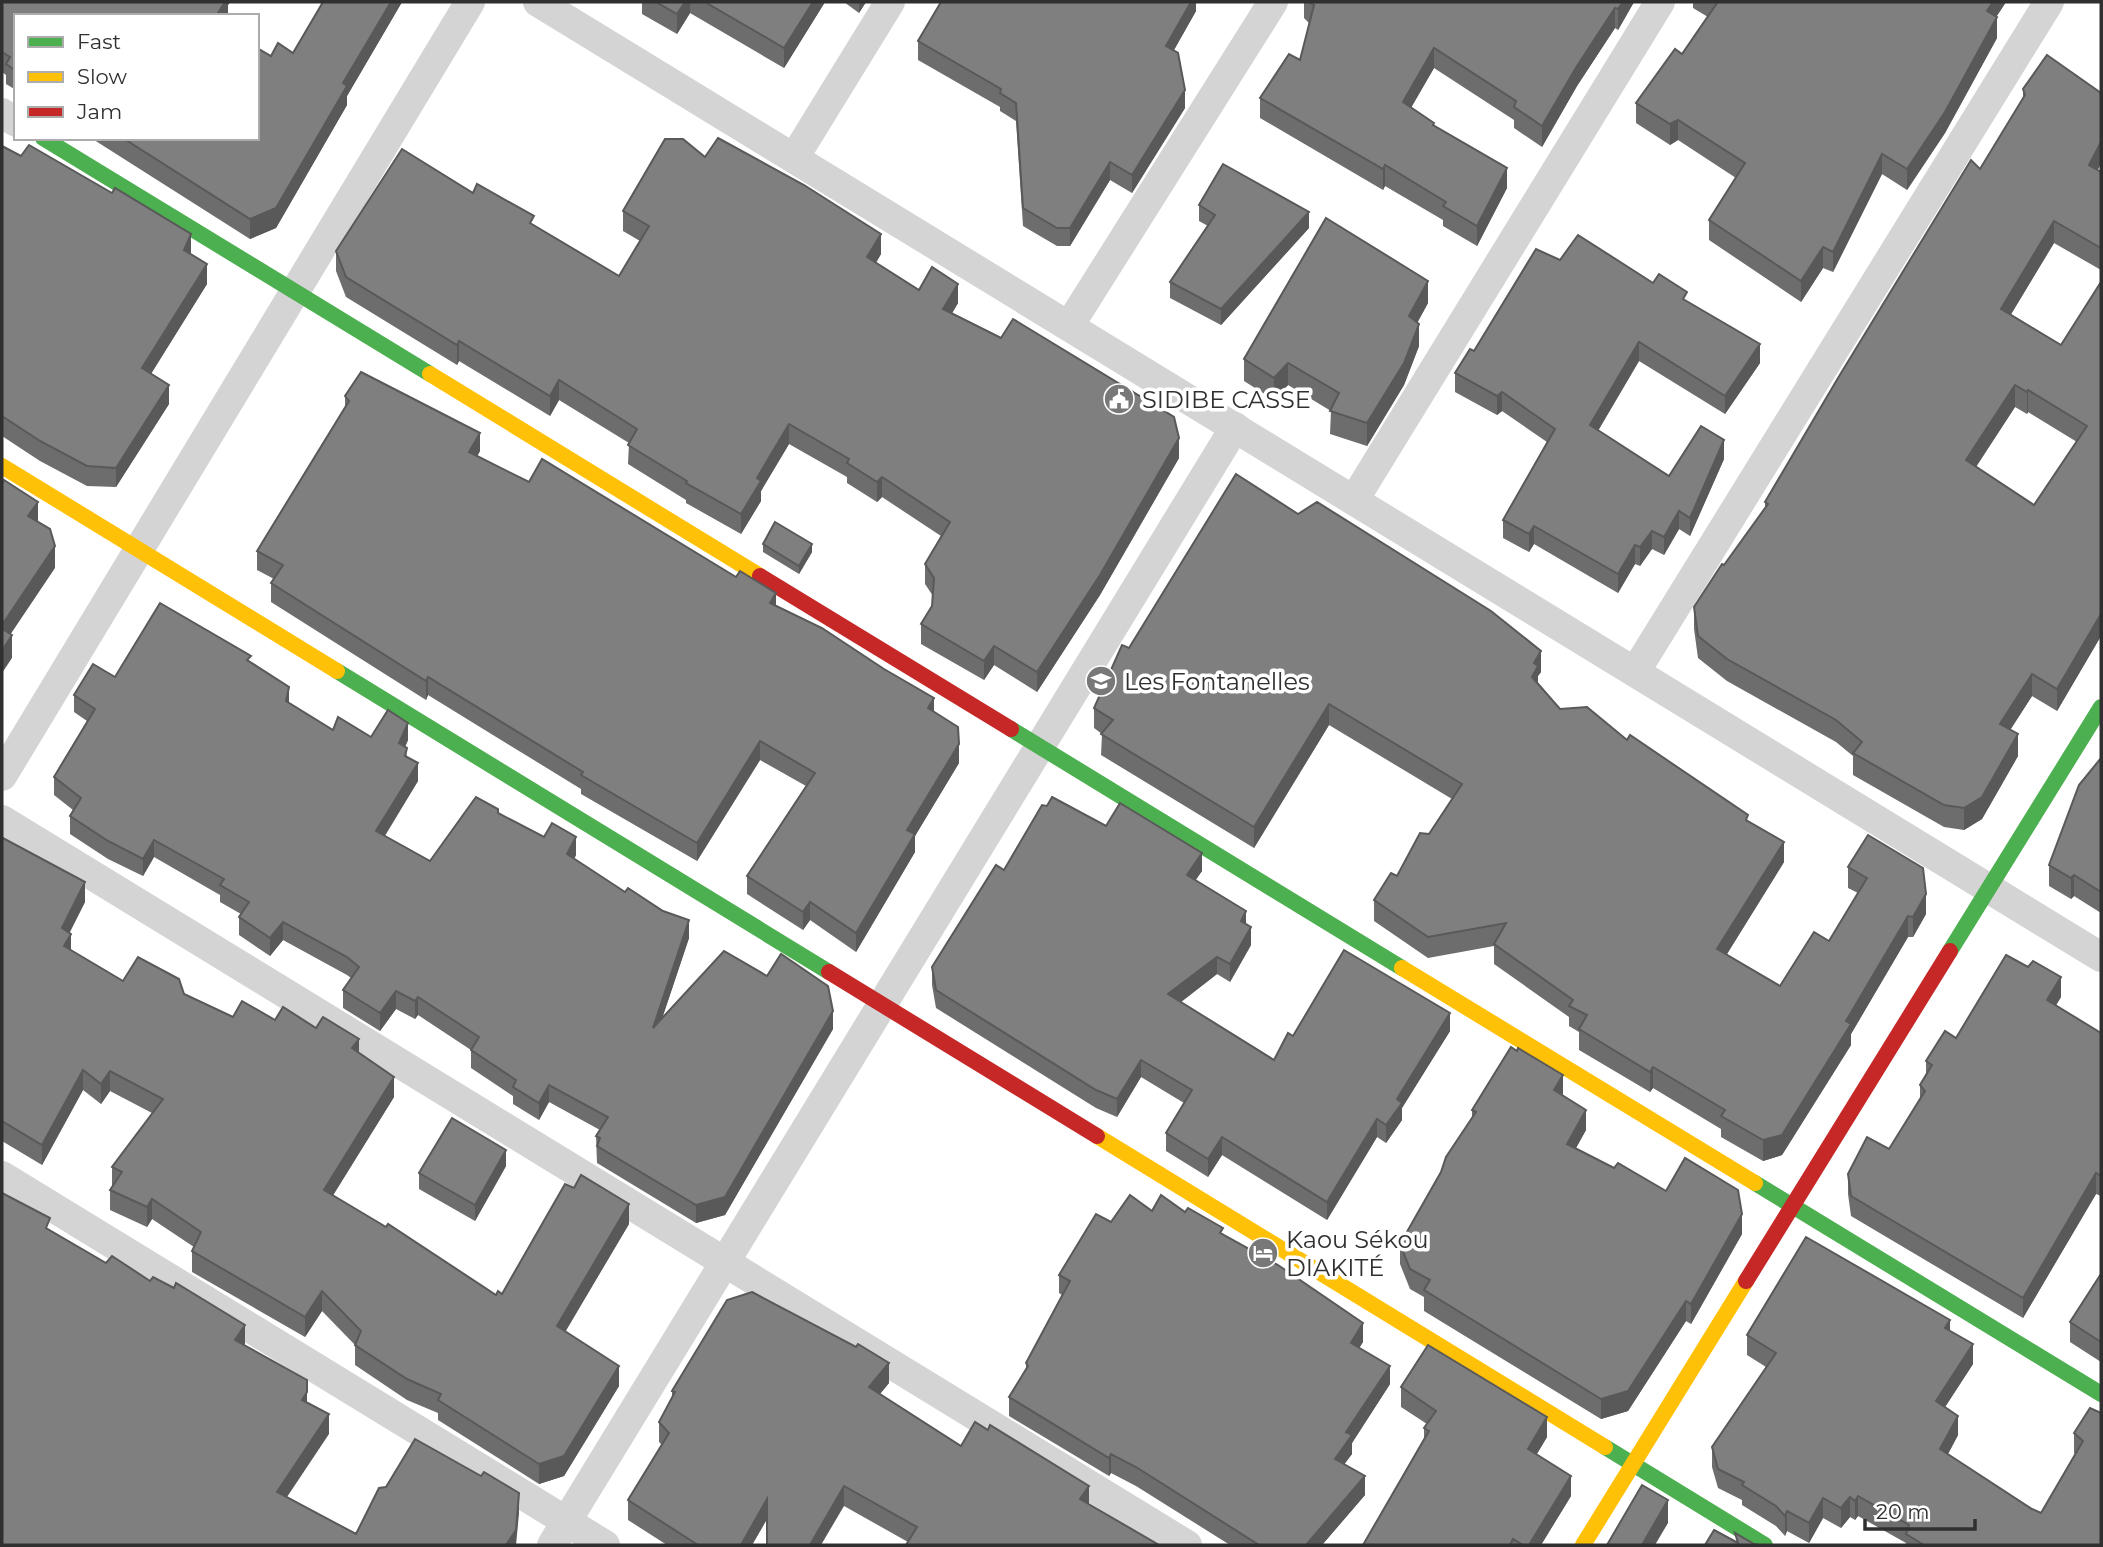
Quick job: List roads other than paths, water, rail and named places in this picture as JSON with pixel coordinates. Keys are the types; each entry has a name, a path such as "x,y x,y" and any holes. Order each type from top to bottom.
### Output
{"street":[{"path":"2,776 470,2"},
{"path":"538,2 2101,957"},
{"path":"794,158 890,2"},
{"path":"1069,326 1273,2"},
{"path":"1353,500 1660,2"},
{"path":"1636,672 2049,2"},
{"path":"46,140 2101,1394"},
{"path":"559,1533 1235,428"},
{"path":"2,466 1765,1545"},
{"path":"1584,1545 2101,707"},
{"path":"2,820 1187,1545"},
{"path":"2,1176 559,1533 605,1545"}],"place":[{"name":"SIDIBE CASSE","path":"1119,399"},
{"name":"Les Fontanelles","path":"1101,681"},
{"name":"Kaou Sékou DIAKITÉ","path":"1263,1253"}]}
